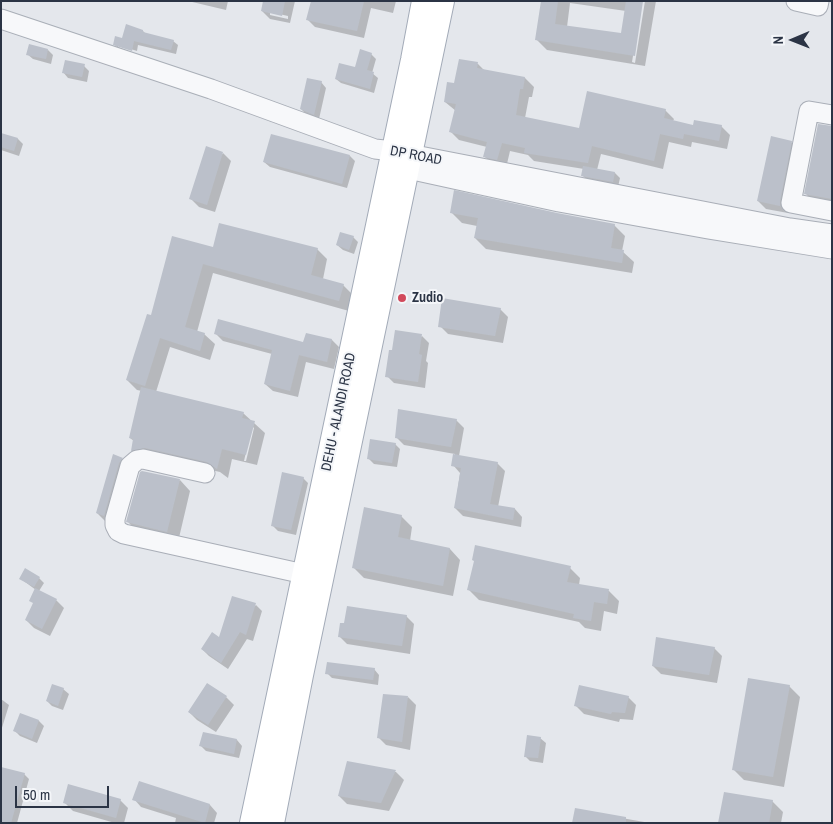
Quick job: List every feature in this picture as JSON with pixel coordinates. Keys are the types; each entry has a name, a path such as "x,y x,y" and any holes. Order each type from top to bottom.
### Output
{"main road":[{"name":"DEHU - ALANDI ROAD","path":"272,823 301,675 424,1"},
{"name":"DEHU - ALANDI ROAD","path":"252,823 304,574 396,157 442,1"}],"street":[{"path":"796,1 818,6 820,1 832,3"},
{"name":"DP ROAD","path":"1,19 211,90 396,157 806,238 832,249"},
{"path":"832,115 808,111 790,203 832,211"},
{"name":"DP ROAD","path":"806,238 832,234"},
{"path":"206,473 143,459 137,460 130,466 115,519 118,531 124,534 304,574"}],"building":[{"path":"263,1 285,1 282,16 261,11"},
{"path":"311,1 364,1 357,31 306,20"},
{"path":"541,1 558,1 555,24 621,33 626,1 643,1 635,56 535,40"},
{"path":"126,24 143,30 143,32 174,40 171,50 134,41 132,51 113,45 115,36 122,38"},
{"path":"29,44 48,49 46,59 26,55"},
{"path":"360,49 372,53 367,70 374,72 370,89 335,79 339,63 355,67"},
{"path":"459,59 478,62 477,68 525,77 523,89 520,89 516,115 579,128 587,91 666,109 664,118 693,125 694,120 722,125 719,141 684,134 683,139 660,134 654,161 592,146 588,163 524,153 525,148 502,143 497,160 483,157 487,142 449,132 456,104 444,102 447,82 454,83"},
{"path":"65,60 85,64 82,77 62,73"},
{"path":"307,78 322,81 314,115 300,109"},
{"path":"818,124 832,126 832,199 804,194"},
{"path":"1,133 18,138 14,151 1,147"},
{"path":"271,134 350,155 342,184 263,162"},
{"path":"771,136 792,141 780,206 757,201"},
{"path":"206,146 223,152 207,205 189,199"},
{"path":"583,166 615,172 613,182 581,176"},
{"path":"454,190 615,224 611,248 624,250 622,263 474,238 478,218 450,213"},
{"path":"219,223 318,248 311,275 344,284 339,301 203,264 185,327 205,333 200,351 160,338 145,386 126,380 147,314 151,315 172,236 213,247"},
{"path":"340,232 354,236 349,250 336,245"},
{"path":"442,298 501,308 495,336 438,327"},
{"path":"218,319 303,342 306,333 332,339 327,362 299,355 290,391 264,384 272,350 214,334"},
{"path":"395,330 422,334 419,354 422,355 418,382 385,377 389,350 392,350"},
{"path":"141,387 244,412 242,418 255,421 246,455 222,449 217,469 207,462 145,448 131,451 133,439 129,438"},
{"path":"398,409 457,419 451,447 395,438"},
{"path":"370,439 396,443 392,463 367,459"},
{"path":"113,454 123,458 119,463 104,516 96,513"},
{"path":"453,454 498,462 490,504 515,508 513,520 454,508 461,468 451,466"},
{"path":"140,472 180,479 167,532 126,522"},
{"path":"282,472 304,477 291,530 271,526"},
{"path":"364,507 402,515 398,537 450,548 443,586 352,568"},
{"path":"475,545 571,566 567,582 609,589 607,604 594,602 591,621 573,618 574,614 467,590 474,561 472,560"},
{"path":"25,568 40,577 34,587 19,579"},
{"path":"35,588 57,599 42,629 25,620 33,603 29,601"},
{"path":"232,596 256,603 246,635 240,632 221,663 201,649 212,632 219,637"},
{"path":"347,606 407,615 402,646 338,637 340,623 344,623"},
{"path":"656,637 715,647 709,675 652,666"},
{"path":"327,662 375,668 373,680 325,674"},
{"path":"748,678 790,685 773,777 732,770"},
{"path":"207,683 227,696 208,725 188,712"},
{"path":"52,684 64,688 58,706 46,701"},
{"path":"579,685 629,696 625,713 612,712 611,714 574,706"},
{"path":"383,694 408,696 402,742 377,738"},
{"path":"20,713 39,720 32,739 13,731"},
{"path":"203,732 237,739 234,754 199,746"},
{"path":"527,735 541,737 538,758 524,757"},
{"path":"347,761 396,770 381,803 338,796"},
{"path":"1,767 25,773 11,823 1,823"},
{"path":"139,781 210,804 205,823 132,800"},
{"path":"68,784 121,799 116,818 63,803"},
{"path":"724,792 773,800 769,823 718,823"},
{"path":"575,808 626,817 626,823 572,823"}],"place":[{"name":"Zudio","path":"402,298"}]}
